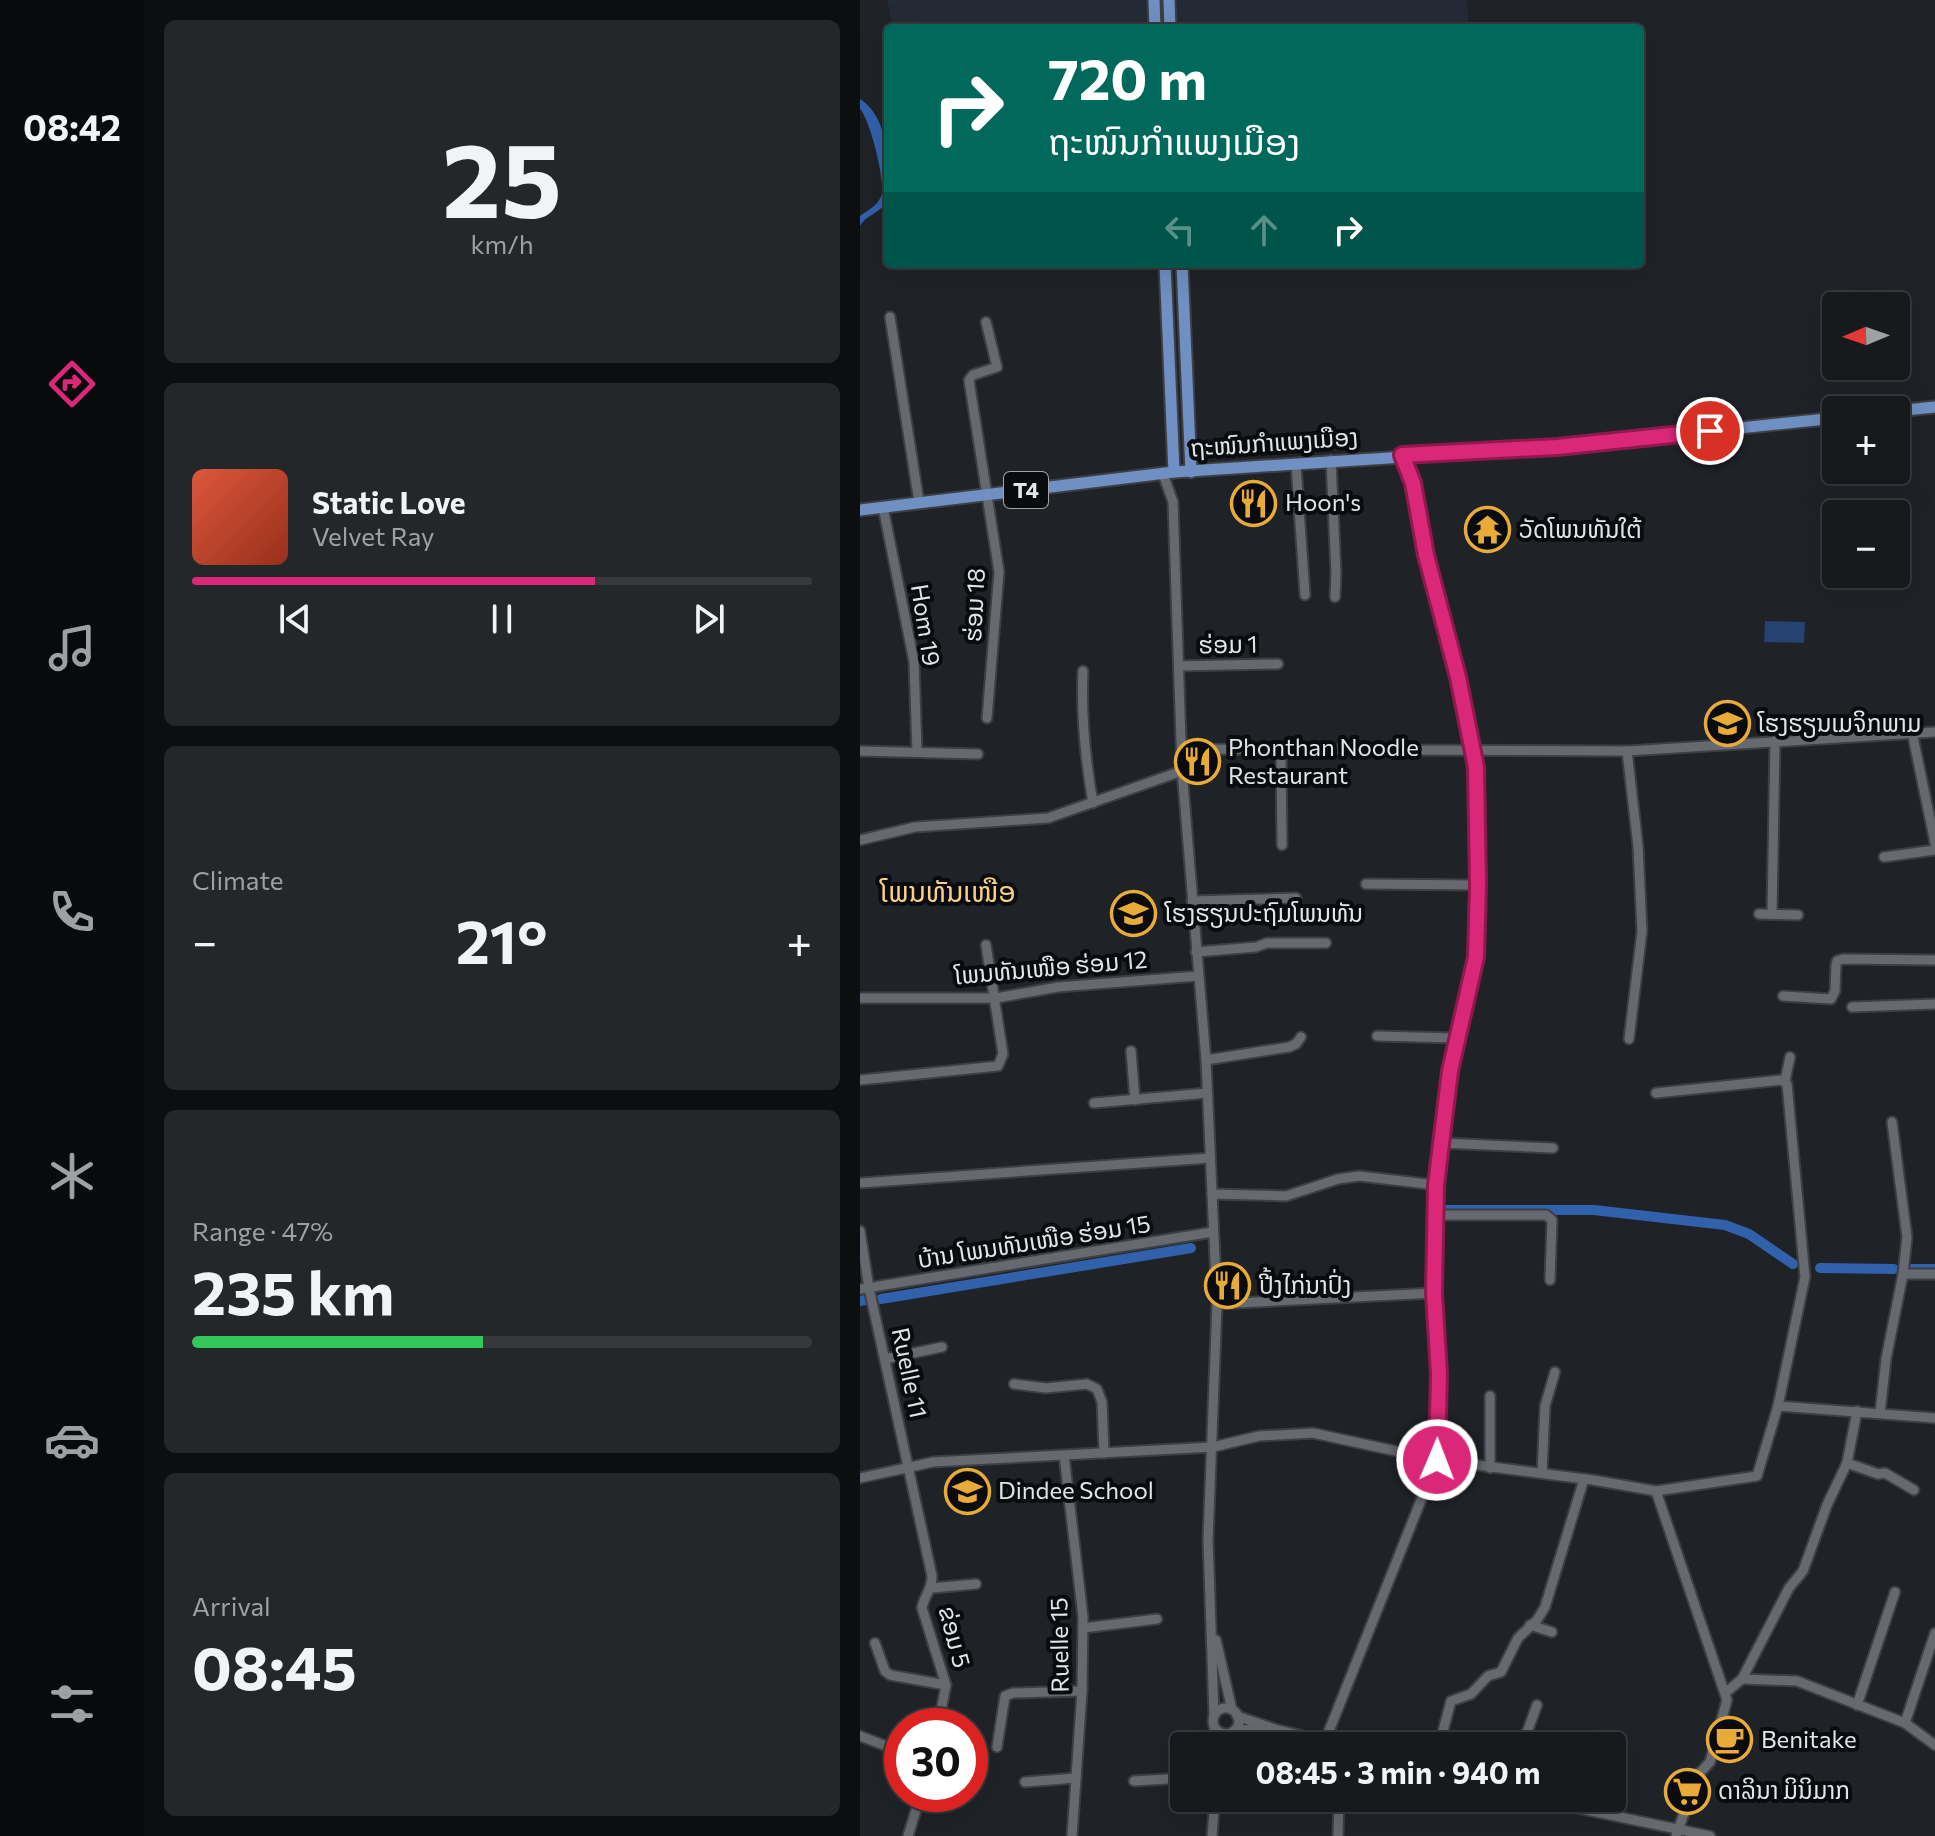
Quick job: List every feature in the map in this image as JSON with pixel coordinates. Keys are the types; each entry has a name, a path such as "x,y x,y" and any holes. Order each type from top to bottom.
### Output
{"main road":[{"path":"1154,0 1155,24"},
{"path":"1169,0 1170,24"},
{"path":"1165,268 1168,473"},
{"path":"1182,268 1191,472"},
{"path":"1910,410 1935,407"},
{"name":"ຖະໜົນກຳແພງເມືອງ","path":"860,510 1168,473 1557,447 1822,419"}],"street":[{"path":"890,317 919,502"},
{"name":"ຮ່ອມ 18","path":"986,322 997,367 973,375 969,380 999,572 987,718"},
{"path":"1329,1732 1437,1460 1436,1185 1456,1038 1476,957 1478,885 1474,750 1426,555 1413,483 1402,455"},
{"path":"1331,460 1335,597"},
{"path":"1296,465 1305,595"},
{"path":"1168,473 1173,502 1182,771 1206,1060 1217,1304 1208,1540 1215,1732"},
{"name":"Hom 19","path":"883,507 914,662 917,752"},
{"name":"ຮ່ອມ 1","path":"1179,666 1278,664"},
{"path":"1083,671 1081,712 1093,803"},
{"path":"1912,732 1935,843"},
{"path":"1182,749 1627,751 1935,732"},
{"path":"1772,914 1775,741"},
{"path":"1281,749 1282,845"},
{"path":"860,751 978,754"},
{"path":"1627,751 1638,846 1642,931 1629,1039"},
{"path":"860,840 915,827 1048,818 1182,771"},
{"path":"1884,857 1935,850"},
{"path":"1366,884 1478,885"},
{"path":"1192,901 1296,898"},
{"path":"1759,914 1798,915"},
{"path":"1196,952 1256,947 1267,943 1326,943"},
{"path":"860,1080 998,1066 1003,1054 986,945"},
{"path":"1783,996 1831,999 1835,991 1837,961 1843,959 1935,960"},
{"name":"ໂພນທັນເໜືອ ຮ່ອມ 12","path":"860,998 996,998 1058,987 1198,976"},
{"path":"1852,1007 1935,1004"},
{"path":"1377,1036 1456,1038"},
{"path":"1206,1060 1289,1047 1301,1037"},
{"path":"1131,1051 1135,1100"},
{"path":"860,1478 909,1466 963,1460 1213,1447 1259,1436 1313,1433 1437,1460 1656,1491 1757,1476 1778,1406 1805,1277 1785,1081 1790,1057"},
{"path":"1656,1093 1785,1081"},
{"path":"1094,1103 1207,1093"},
{"path":"1880,1413 1886,1359 1903,1274 1906,1225 1892,1122"},
{"path":"1442,1143 1553,1148"},
{"path":"860,1183 1210,1158"},
{"path":"1212,1194 1286,1196 1338,1179 1359,1176 1436,1185"},
{"path":"1436,1215 1546,1215 1552,1220 1550,1280"},
{"name":"Ruelle 11","path":"860,1231 864,1289 874,1306 909,1466"},
{"name":"ບ້ານ ໂພນທັນເໜືອ ຮ່ອມ 15","path":"864,1289 1213,1232"},
{"path":"1903,1274 1935,1274"},
{"path":"1217,1304 1434,1293"},
{"path":"860,1308 874,1306"},
{"path":"885,1359 942,1347"},
{"path":"1542,1473 1545,1406 1555,1372"},
{"path":"1014,1384 1046,1388 1087,1384 1097,1389 1102,1402 1104,1453"},
{"path":"1490,1396 1490,1468"},
{"path":"1778,1406 1935,1418"},
{"path":"1725,1693 1742,1679 1789,1588 1803,1571 1827,1505 1847,1463 1857,1411"},
{"name":"Ruelle 15","path":"1064,1455 1083,1628 1072,1836"},
{"path":"1847,1463 1878,1474 1885,1473 1914,1490"},
{"name":"ຂ່ອມ 5","path":"909,1466 932,1576 932,1588 922,1608 946,1685 942,1708"},
{"path":"1443,1732 1451,1701 1471,1694 1488,1676 1501,1672 1518,1638 1537,1620 1545,1607 1584,1479"},
{"path":"1656,1491 1727,1700 1710,1762 1697,1776 1676,1833"},
{"path":"932,1588 976,1584"},
{"path":"1857,1705 1895,1592"},
{"path":"1212,1613 1239,1723 1233,1732"},
{"path":"1083,1628 1157,1619"},
{"path":"1530,1625 1552,1632"},
{"path":"1905,1723 1935,1633"},
{"path":"875,1643 885,1671 890,1675 946,1685"},
{"path":"1742,1679 1797,1681 1905,1723 1935,1745"},
{"path":"997,1747 1005,1696 1013,1693 1082,1691"},
{"path":"1527,1732 1537,1705"},
{"path":"1214,1716 1224,1708 1288,1732"},
{"path":"1215,1729 1219,1732"},
{"path":"1233,1732 1275,1729"},
{"path":"860,1736 884,1745"},
{"path":"1025,1782 1076,1778"},
{"path":"1134,1781 1170,1779"},
{"path":"908,1836 915,1812"},
{"path":"1212,1836 1214,1812"},
{"path":"1338,1836 1339,1812"},
{"path":"1588,1812 1676,1833 1710,1836"}],"shaded area":[{"path":"887,0 1467,0 1469,24 892,24"},
{"path":"860,99 879,121 884,136 884,205 860,226 860,216 878,201 882,187 876,150 860,109"},
{"path":"1765,621 1805,622 1804,643 1764,642"}],"waterway":[{"path":"1441,1210 1594,1210 1725,1225 1749,1234 1793,1264"},
{"path":"881,1299 1191,1248"},
{"path":"1820,1268 1894,1269"},
{"path":"1910,1269 1935,1269"},
{"path":"860,1301 865,1300"}],"place":[{"name":"Hoon's","path":"1254,503"},
{"name":"ວັດໂພນທັນໃຕ້","path":"1488,530"},
{"name":"ໂຮງຮຽນເມຈິກພາມ","path":"1727,724"},
{"name":"Phonthan Noodle Restaurant","path":"1197,762"},
{"name":"ໂຮງຮຽນປະຖົມໂພນທັນ","path":"1134,914"},
{"name":"ປີ້ງໄກ່ນາປົ່ງ","path":"1228,1286"},
{"name":"Dindee School","path":"967,1491"},
{"name":"Benitake","path":"1730,1740"},
{"name":"ດາລິນາ ມິນິມາກ","path":"1687,1791"}],"district":[{"name":"ໂພນທັນເໜືອ","path":"948,892"}],"route":[{"path":"1437,1460 1436,1185 1450,1071 1476,957 1476,767 1458,677 1426,555 1413,483 1402,455 1557,447 1710,431"}]}
